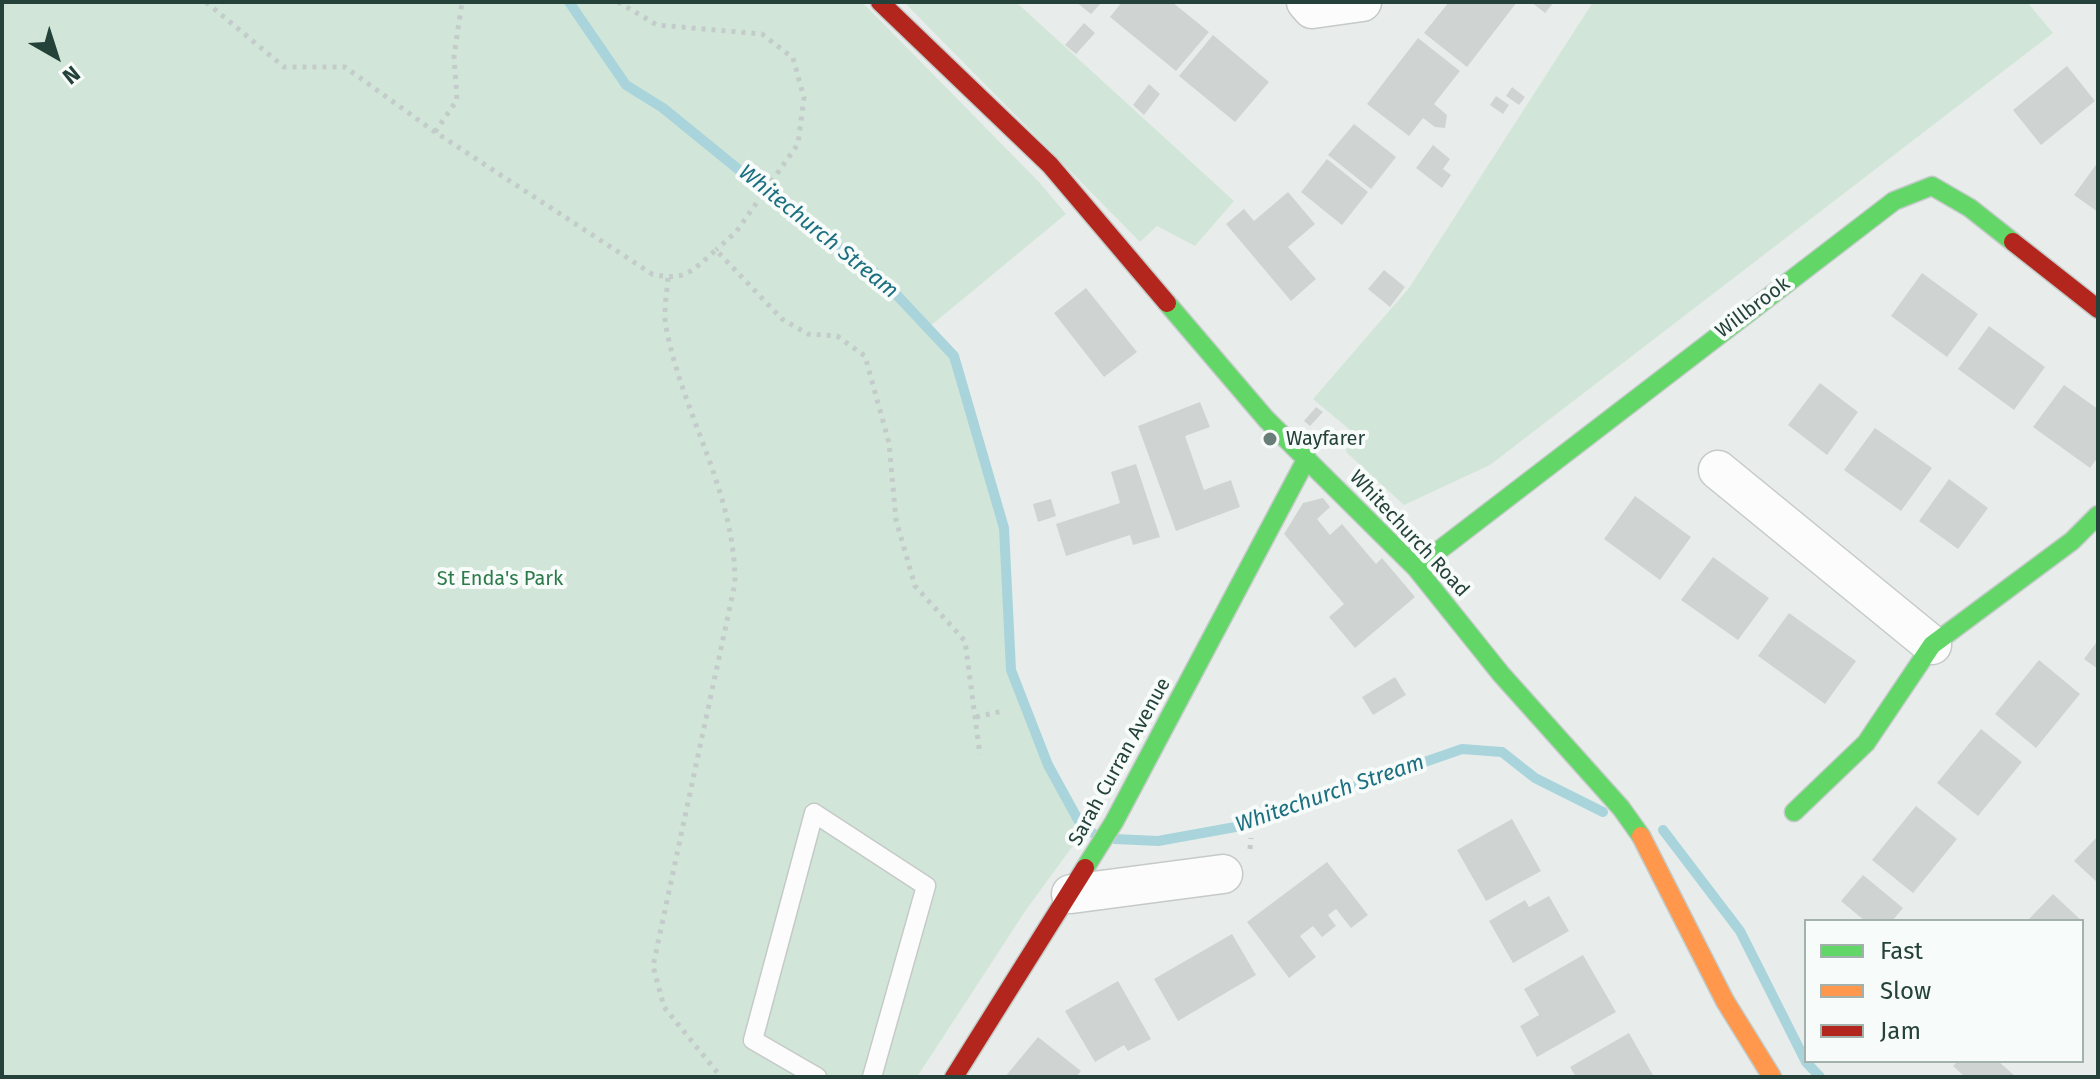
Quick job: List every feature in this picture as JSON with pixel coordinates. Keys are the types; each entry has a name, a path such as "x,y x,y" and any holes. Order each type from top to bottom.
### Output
{"street":[{"name":"Whitechurch Road","path":"880,2 1050,165 1218,364 1416,568 1644,840 1725,1001 1772,1077"},
{"path":"1306,2 1312,9 1362,2"},
{"name":"Willbrook","path":"1416,568 1894,201 1932,186 1970,208 2098,309"},
{"name":"Sarah Curran Avenue","path":"954,1077 1103,839 1307,458"},
{"path":"1718,470 1932,645"},
{"path":"1794,812 1866,743 1932,645 2072,541 2098,515"},
{"path":"1071,894 1223,874"}],"lane":[{"path":"817,1077 753,1040 814,813 926,886 872,1077"}],"path":[{"path":"206,2 284,67 345,67 435,132 652,274 668,278 690,273 736,232 762,198 798,144 804,98 793,58 762,34 657,25 618,2"},
{"path":"435,132 457,100 454,56 462,2"},
{"path":"716,250 782,319 808,334 837,336 865,356 889,443 896,520 915,586 965,641 980,755"},
{"path":"668,278 665,324 679,379 725,504 735,544 735,583 653,966 664,1007 721,1077"},
{"path":"976,717 1003,711"}],"green space":[{"name":"St Enda's Park","path":"2,2 862,2 1040,183 1066,214 929,327 954,356 1004,528 1008,671 1044,764 1079,827 1089,833 1080,836 1026,910 917,1077 2,1077"},
{"path":"904,2 1016,2 1234,201 1195,246 1157,226 1140,242"},
{"path":"1593,2 2027,2 2053,33 1490,465 1404,505 1346,452 1350,430 1313,399 1409,288"}],"building":[{"path":"1076,2 1102,2 1091,14"},
{"path":"1122,2 1172,2 1209,32 1176,71 1110,17"},
{"path":"1449,2 1517,2 1467,67 1424,33"},
{"path":"1531,2 1554,2 1545,13"},
{"path":"1084,23 1095,33 1076,54 1065,45"},
{"path":"1213,35 1269,82 1235,122 1179,76"},
{"path":"1418,38 1460,71 1434,104 1447,115 1445,128 1435,127 1423,118 1409,136 1367,104"},
{"path":"2067,66 2095,101 2041,145 2013,110"},
{"path":"1149,84 1160,94 1144,115 1133,105"},
{"path":"1512,87 1525,97 1519,105 1506,96"},
{"path":"1496,96 1509,105 1503,114 1490,105"},
{"path":"1354,124 1396,157 1371,189 1328,155"},
{"path":"1433,145 1450,159 1443,169 1451,175 1442,188 1416,168"},
{"path":"1327,159 1368,192 1342,225 1301,192"},
{"path":"2098,162 2098,212 2074,195"},
{"path":"1288,192 1315,224 1288,247 1316,279 1291,301 1226,224 1244,209 1254,221"},
{"path":"1384,270 1405,287 1390,307 1368,289"},
{"path":"1922,273 1978,314 1947,357 1891,316"},
{"path":"1086,288 1137,352 1104,377 1054,313"},
{"path":"1989,326 2045,367 2014,410 1958,369"},
{"path":"1820,383 1858,412 1827,455 1788,425"},
{"path":"2064,385 2098,409 2098,457 2090,468 2033,427"},
{"path":"1200,402 1210,427 1185,436 1204,490 1231,480 1240,507 1176,531 1138,426"},
{"path":"1316,407 1323,412 1310,426 1304,421"},
{"path":"1875,428 1932,468 1901,511 1844,470"},
{"path":"1136,464 1160,537 1133,545 1130,535 1066,556 1056,524 1120,503 1111,472"},
{"path":"1949,479 1988,508 1958,549 1919,521"},
{"path":"1635,496 1691,537 1660,580 1604,539"},
{"path":"1323,498 1330,507 1317,519 1330,535 1342,524 1376,564 1382,558 1415,597 1355,648 1329,617 1344,604 1284,534 1303,503"},
{"path":"1051,499 1056,516 1038,522 1033,504"},
{"path":"1713,557 1769,598 1738,640 1681,600"},
{"path":"1789,613 1856,661 1825,704 1758,656"},
{"path":"2098,640 2098,669 2084,659"},
{"path":"2039,660 2080,694 2036,748 1995,714"},
{"path":"1395,677 1406,695 1373,715 1362,697"},
{"path":"1981,729 2022,762 1978,816 1937,783"},
{"path":"1916,806 1957,839 1913,893 1872,860"},
{"path":"1512,819 1541,871 1486,901 1457,850"},
{"path":"2098,836 2098,883 2074,861"},
{"path":"1327,862 1368,915 1351,928 1336,909 1328,915 1336,926 1322,937 1313,926 1300,936 1316,957 1289,978 1247,922"},
{"path":"1863,875 1903,908 1894,919 1863,919 1841,901"},
{"path":"2053,894 2080,919 2029,919"},
{"path":"1549,896 1569,931 1513,963 1489,921 1525,900 1529,907"},
{"path":"1232,934 1256,975 1178,1021 1154,979"},
{"path":"1583,955 1616,1012 1537,1057 1520,1026 1539,1015 1524,989"},
{"path":"1118,981 1151,1039 1128,1051 1124,1045 1095,1062 1065,1011"},
{"path":"1629,1033 1654,1077 1576,1077 1570,1067"},
{"path":"1038,1037 1081,1071 1076,1077 1005,1077"},
{"path":"1956,1063 2000,1063 2016,1077 1965,1077 1953,1066"}],"waterway":[{"name":"Whitechurch Stream","path":"569,2 626,85 663,108 803,222 877,274 954,356 1004,528 1011,670 1048,765 1082,827 1096,835"},
{"name":"Whitechurch Stream","path":"1115,839 1158,841 1241,826 1462,749 1502,752 1535,778 1603,812"},
{"name":"Whitechurch Stream","path":"1663,830 1740,931 1804,1058"},
{"name":"Whitechurch Stream","path":"1807,1063 1820,1077"}],"traffic: fast":[{"path":"1416,568 1894,201 1932,186 1970,208 2013,242"},
{"path":"1167,303 1266,419 1416,568 1501,674 1621,808 1641,836"},
{"path":"1085,868 1114,822 1307,458"},
{"path":"1794,812 1866,743 1932,645 2072,541 2098,515"}],"traffic: slow":[{"path":"1641,836 1725,1001 1772,1077"}],"traffic: jam":[{"path":"880,2 1050,165 1167,303"},
{"path":"2013,242 2098,309"},
{"path":"954,1077 1085,868"}],"place":[{"name":"Wayfarer","path":"1270,439"}]}
